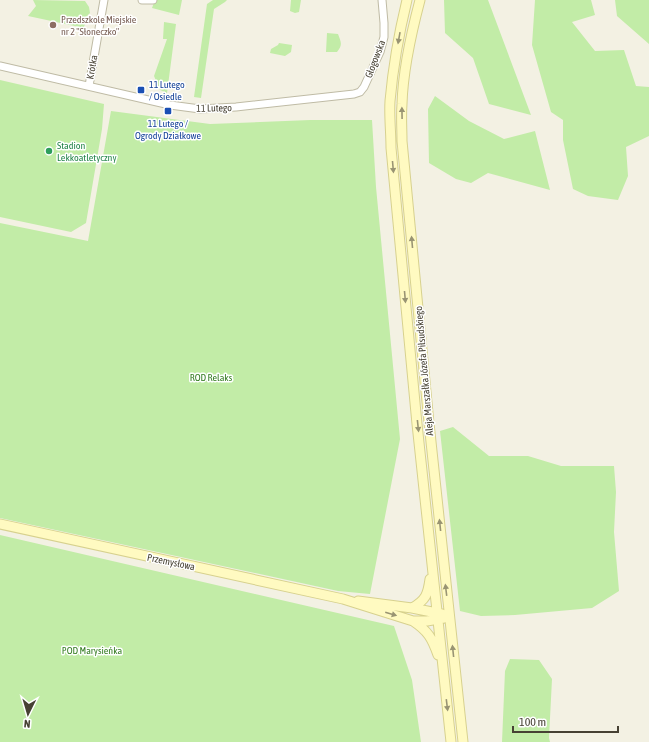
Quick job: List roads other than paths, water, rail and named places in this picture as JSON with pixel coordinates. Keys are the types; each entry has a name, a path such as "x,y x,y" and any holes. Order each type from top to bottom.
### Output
{"main road":[{"name":"Aleja Marszałka Józefa Piłsudskiego","path":"407,0 395,59 390,102 391,148 451,742"},
{"name":"Aleja Marszałka Józefa Piłsudskiego","path":"420,0 405,66 402,104 402,141 462,742"},
{"name":"Przemysłowa","path":"0,524 343,599 412,608 449,617"},
{"path":"412,608 426,596 429,589 432,564"},
{"name":"Przemysłowa","path":"343,599 413,621 427,621 438,615"},
{"path":"413,621 424,628 430,636 443,667"}],"street":[{"name":"Krótka","path":"89,86 104,0"},
{"path":"142,0 153,0"},
{"name":"Głogowska","path":"360,92 365,85 380,52 383,41 384,23 382,0"},
{"name":"11 Lutego","path":"0,66 170,105 200,109 236,107 360,92"}],"place":[{"name":"Przedszkole Miejskie nr 2 \"Słoneczko\"","path":"53,25"},
{"name":"11 Lutego / Osiedle","path":"141,90"},
{"name":"11 Lutego / Ogrody Działkowe","path":"168,111"},
{"name":"Stadion Lekkoatletyczny","path":"49,151"}],"park label":[{"name":"ROD Relaks","path":"211,377"},
{"name":"POD Marysieńka","path":"92,650"}]}
